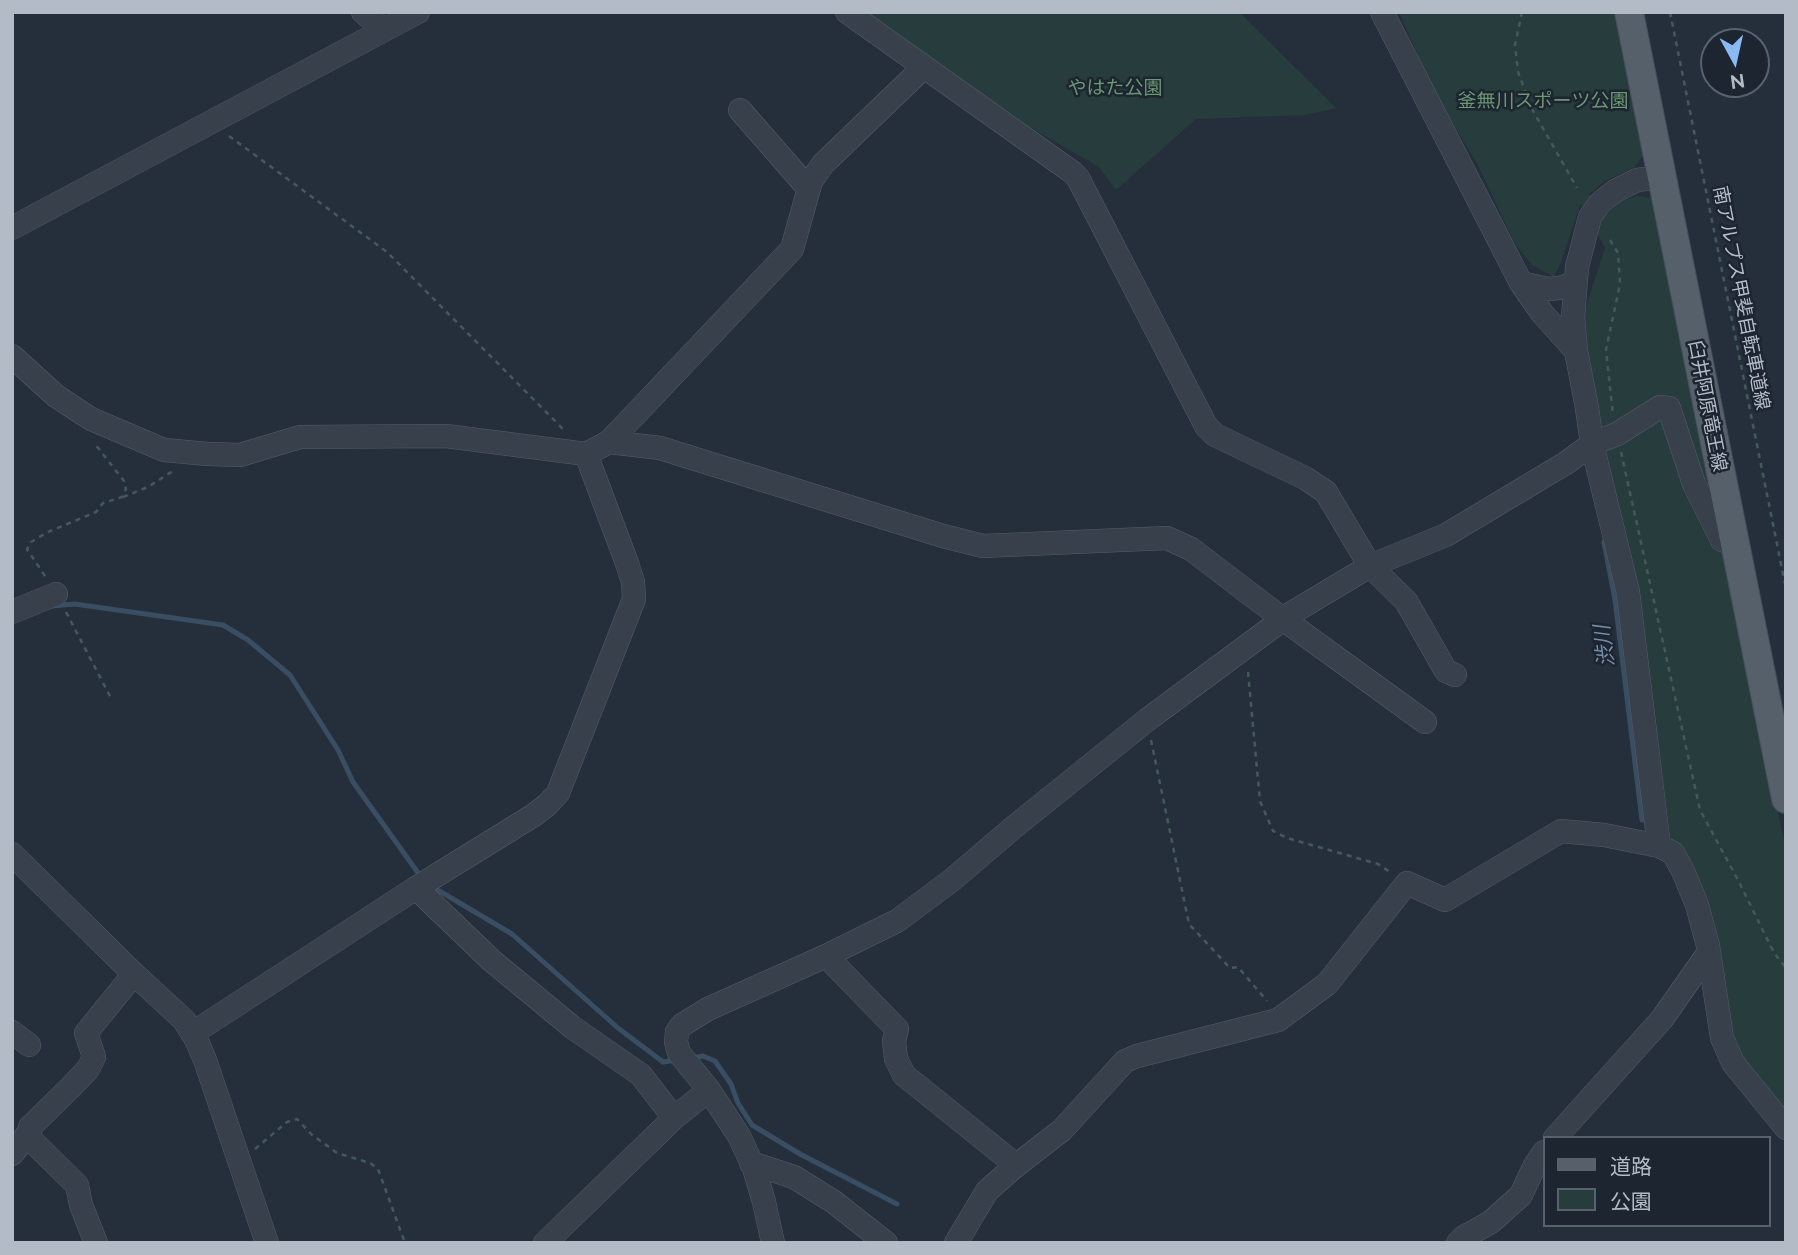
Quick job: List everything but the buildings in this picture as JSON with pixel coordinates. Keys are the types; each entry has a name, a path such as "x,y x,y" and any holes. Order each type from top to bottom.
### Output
{"main road":[{"name":"臼井阿原竜王線","path":"1629,12 1786,799"}],"street":[{"path":"363,12 384,30"},
{"path":"12,228 418,12"},
{"path":"847,12 1078,178 1206,426 1215,435 1305,478 1326,492 1370,566 1406,601 1446,671 1455,675"},
{"path":"1382,12 1521,282 1542,313 1576,351"},
{"path":"12,356 56,397 91,419 164,450 240,455 300,437 446,436 586,454 609,442 792,249 811,181 823,164 924,67"},
{"path":"740,110 809,189"},
{"path":"1659,846 1628,592 1592,444 1573,317 1575,283 1590,218 1600,203 1615,191 1637,180 1662,177"},
{"path":"1521,282 1548,289 1575,283"},
{"path":"773,1243 764,1202 739,1136 709,1090 678,1053 677,1032 682,1025 708,1009 897,921 952,880 1147,720 1283,619 1370,566 1446,535 1566,463 1592,444 1617,434 1660,407 1670,408 1694,484 1722,540 1735,543"},
{"path":"609,442 660,448 983,546 1167,538 1191,549 1426,722"},
{"path":"193,1034 416,888 534,815 558,793 634,599 633,582 627,563 586,454"},
{"path":"12,612 56,594"},
{"path":"956,1243 987,1191 1062,1129 1125,1061 1278,1020 1327,984 1407,883 1445,900 1561,831 1604,835 1659,846 1673,853 1684,871 1697,905 1709,952 1722,1038 1733,1063 1786,1128"},
{"path":"12,855 184,1020 205,1060 267,1243"},
{"path":"416,888 491,960 572,1027 641,1075 674,1118"},
{"path":"1557,1136 1662,1019 1709,952"},
{"path":"826,956 897,1029 894,1041 896,1059 904,1075 1016,1166"},
{"path":"96,1243 81,1205 77,1185 30,1139 30,1127 88,1069 94,1056 86,1033 134,974"},
{"path":"545,1243 674,1118 709,1090"},
{"path":"12,1154 30,1131"},
{"path":"1458,1243 1491,1222 1521,1195 1542,1155"},
{"path":"751,1163 794,1177 834,1202 886,1243"}],"path":[{"path":"1522,12 1515,45 1518,72 1532,109 1577,188"},
{"name":"南アルプス甲斐自転車道線","path":"1670,12 1786,589"},
{"path":"211,122 387,252 586,454"},
{"path":"1610,240 1618,253 1620,284 1606,350 1612,410 1700,810 1774,953 1786,968"},
{"path":"91,419 84,429 124,481 126,489 122,497"},
{"path":"111,698 56,594 27,549 31,542 48,531 96,512 103,503 148,487 199,453"},
{"path":"1245,647 1260,801 1272,831 1287,838 1378,864 1407,883"},
{"path":"1147,720 1189,924 1230,968 1238,967 1281,1017"},
{"path":"240,1163 287,1122 297,1119 311,1134 337,1153 370,1163 378,1169 405,1243"}],"green space":[{"name":"やはた公園","path":"854,12 1239,12 1336,108 1305,115 1196,119 1116,190 1099,167 924,67"},
{"name":"釜無川スポーツ公園","path":"1399,12 1616,12 1643,155 1635,167 1605,181 1589,194 1604,217 1620,202 1637,196 1651,198 1786,851 1786,1117 1739,1060 1671,840 1647,661 1579,329 1605,248 1581,203 1554,277 1532,265 1514,242 1478,165 1436,96"}],"waterway":[{"name":"渋川","path":"1604,542 1615,600 1642,820"},
{"path":"52,606 75,604 223,625 248,640 290,675 338,750 353,782 421,877"},
{"path":"431,886 512,934 618,1028 663,1062 676,1060"},
{"path":"692,1058 703,1056 715,1061 731,1084 738,1103 752,1125 800,1154 897,1204"}]}
